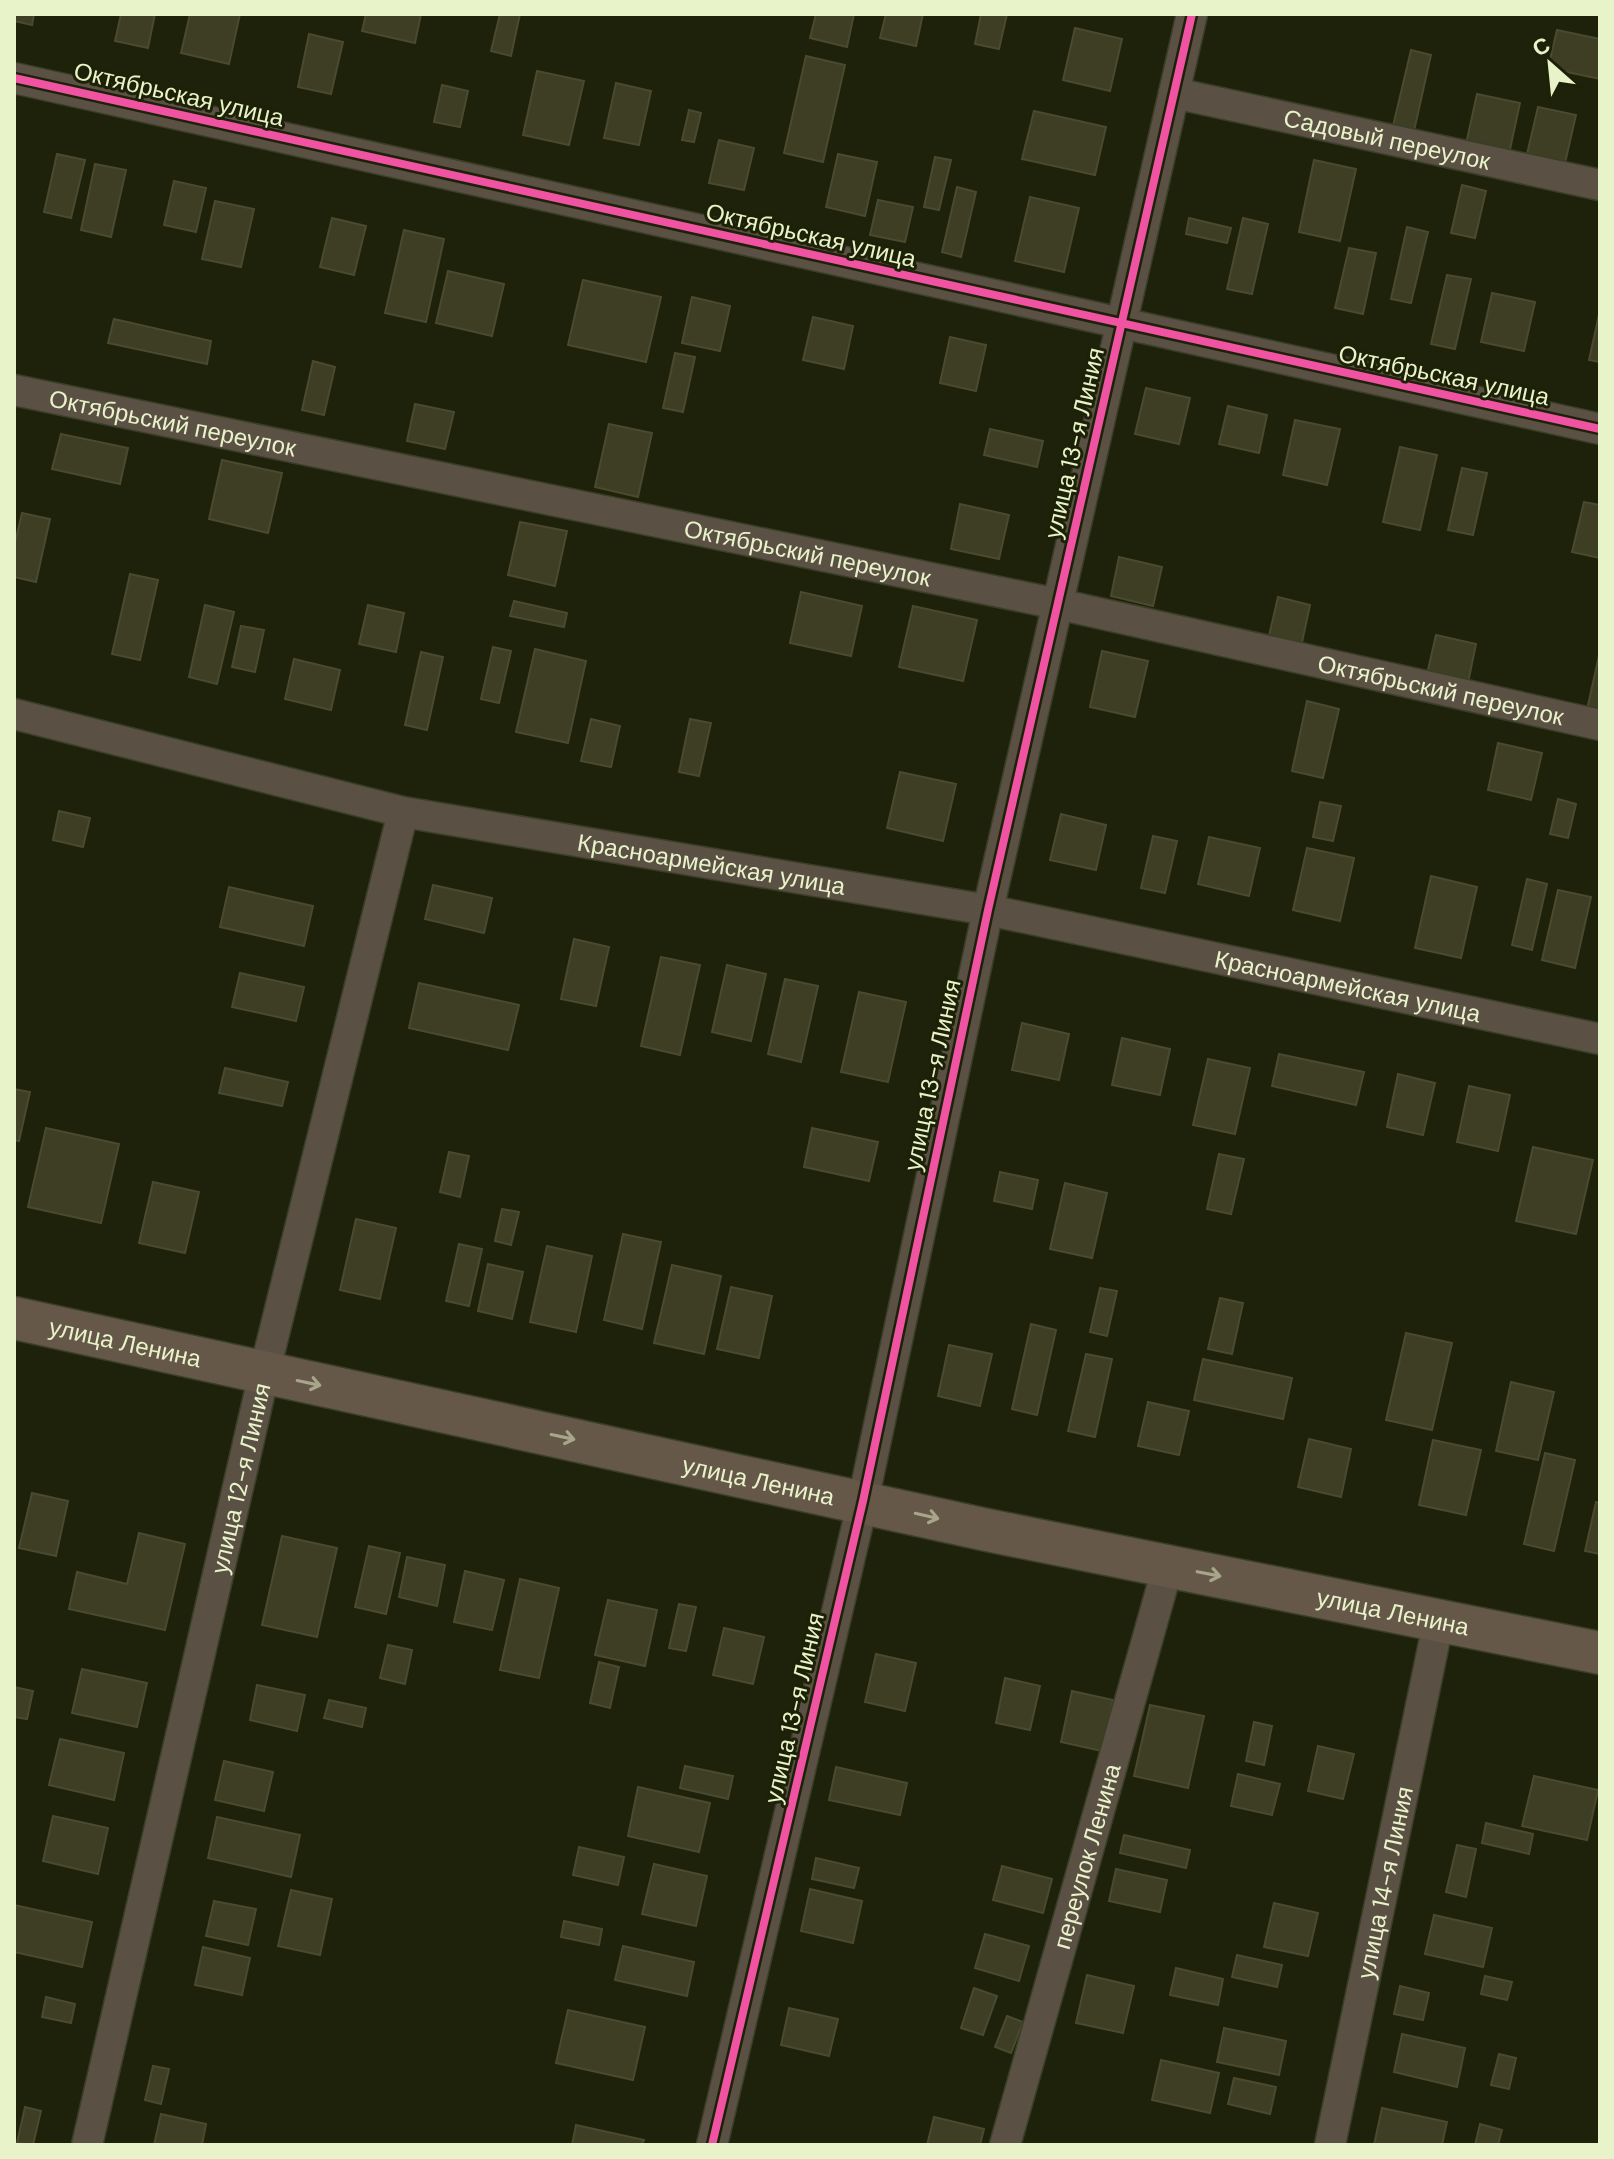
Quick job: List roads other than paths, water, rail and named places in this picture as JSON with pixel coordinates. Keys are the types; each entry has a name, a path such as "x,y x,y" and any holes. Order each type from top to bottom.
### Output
{"main road":[{"name":"улица Ленина","path":"14,1318 987,1530 1600,1653"}],"street":[{"name":"улица 13-я Линия","path":"712,2145 863,1501 988,910 1174,93 1187,15"},
{"name":"Октябрьская улица","path":"14,78 1600,429"},
{"name":"Садовый переулок","path":"1174,93 1600,185"},
{"name":"Октябрьский переулок","path":"14,390 1058,604 1600,725"},
{"name":"Красноармейская улица","path":"14,714 403,812 988,910 1600,1039"},
{"name":"улица 12-я Линия","path":"87,2145 264,1374 403,812"},
{"name":"переулок Ленина","path":"1005,2145 1168,1566"},
{"name":"улица 14-я Линия","path":"1330,2145 1439,1619"}]}
